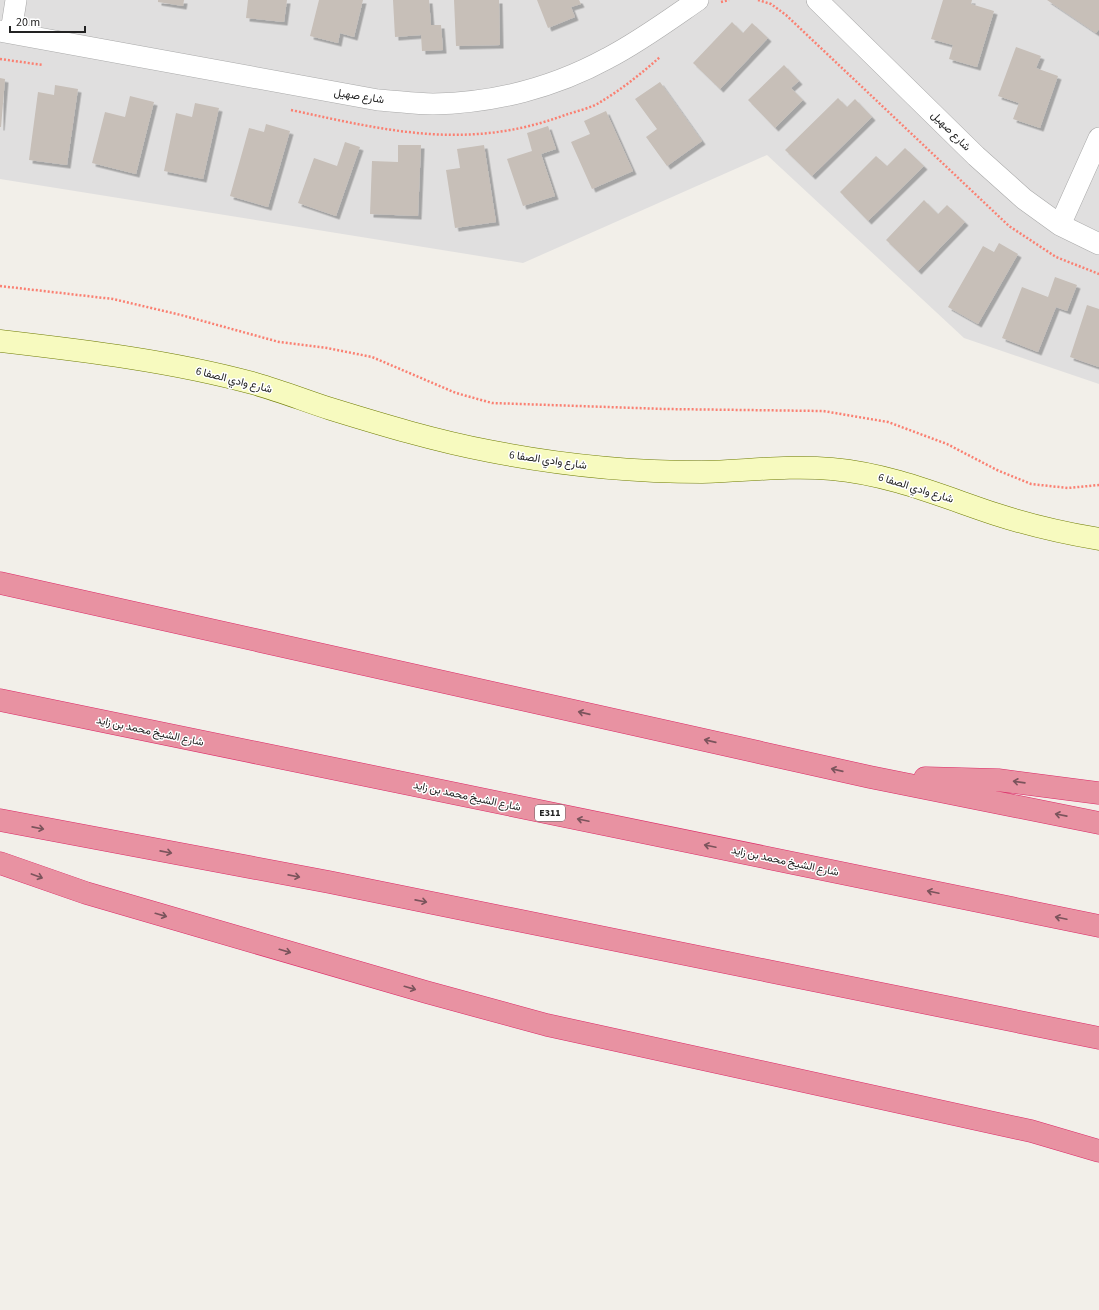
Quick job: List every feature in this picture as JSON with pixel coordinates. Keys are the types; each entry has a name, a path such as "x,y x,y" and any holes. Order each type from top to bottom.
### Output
{"highway":[{"path":"0,583 870,777 1099,823"},
{"name":"شارع الشيخ محمد بن زايد","path":"0,700 1099,926"},
{"path":"870,777 998,780 1099,793"},
{"path":"0,820 329,882 1099,1038"},
{"path":"0,863 86,893 426,992 547,1025 1031,1131 1099,1151"},
{"path":"1031,1131 1099,1139"}],"street":[{"path":"6,31 16,0"},
{"name":"شارع صهيل","path":"6,31 378,100 432,104 472,101 519,93 565,79 609,58 698,0"},
{"name":"شارع صهيل","path":"817,0 976,156 1024,199 1060,225 1099,244"},
{"path":"1060,225 1099,138"},
{"name":"شارع وادي الصفا 6","path":"0,341 168,363 257,384 333,409 487,451 559,463 632,470 697,472 777,467 832,469 887,478 1042,528 1099,539"}],"path":[{"path":"758,0 771,4 786,15 1009,226 1056,257 1099,274"},
{"path":"0,286 113,299 182,315 279,342 327,348 372,357 456,393 492,403 673,409 823,410 888,422 947,444 997,470 1031,484 1068,488 1099,485"}],"shaded area":[{"path":"0,0 1099,0 1099,384 964,338 767,155 523,263 0,179"}],"building":[{"path":"158,0 184,0 183,6 158,2"},
{"path":"248,0 287,0 284,22 246,18"},
{"path":"319,0 363,0 354,37 340,33 338,43 310,36"},
{"path":"393,0 429,0 431,25 441,25 443,50 422,51 421,35 395,37"},
{"path":"454,0 499,0 500,45 456,46"},
{"path":"537,0 579,0 581,4 571,7 575,17 548,28"},
{"path":"943,0 972,0 971,4 994,11 977,67 949,59 953,45 931,39"},
{"path":"1047,0 1099,0 1099,29 1096,33"},
{"path":"732,22 743,33 752,23 768,38 720,89 693,63"},
{"path":"1016,47 1041,56 1036,68 1058,76 1040,128 1013,119 1019,103 998,96"},
{"path":"784,65 799,81 791,88 803,100 775,128 748,100"},
{"path":"0,78 5,79 1,127 0,127"},
{"path":"660,82 702,141 667,166 646,137 657,129 635,99"},
{"path":"55,85 78,89 67,165 29,160 38,92 54,95"},
{"path":"130,96 154,102 136,174 92,163 105,112 125,117"},
{"path":"838,98 847,107 855,99 872,117 812,176 785,150"},
{"path":"195,103 219,108 203,179 164,171 176,113 192,117"},
{"path":"606,111 633,171 592,189 571,142 590,134 584,121"},
{"path":"266,124 290,131 268,207 230,196 249,128 264,132"},
{"path":"548,126 556,149 541,154 555,196 523,206 507,159 532,151 527,133"},
{"path":"345,142 360,147 336,216 298,203 314,158 337,166"},
{"path":"398,145 421,145 418,216 370,214 372,161 398,162"},
{"path":"484,145 496,222 455,228 446,170 460,168 457,149"},
{"path":"905,148 924,166 868,221 840,192 876,156 887,166"},
{"path":"924,200 938,214 947,205 965,222 918,271 886,240"},
{"path":"999,243 1018,254 978,324 948,307 983,246 994,252"},
{"path":"1055,277 1077,285 1067,311 1056,307 1038,352 1002,338 1022,287 1048,297"},
{"path":"1087,305 1099,309 1099,367 1070,357"}]}
